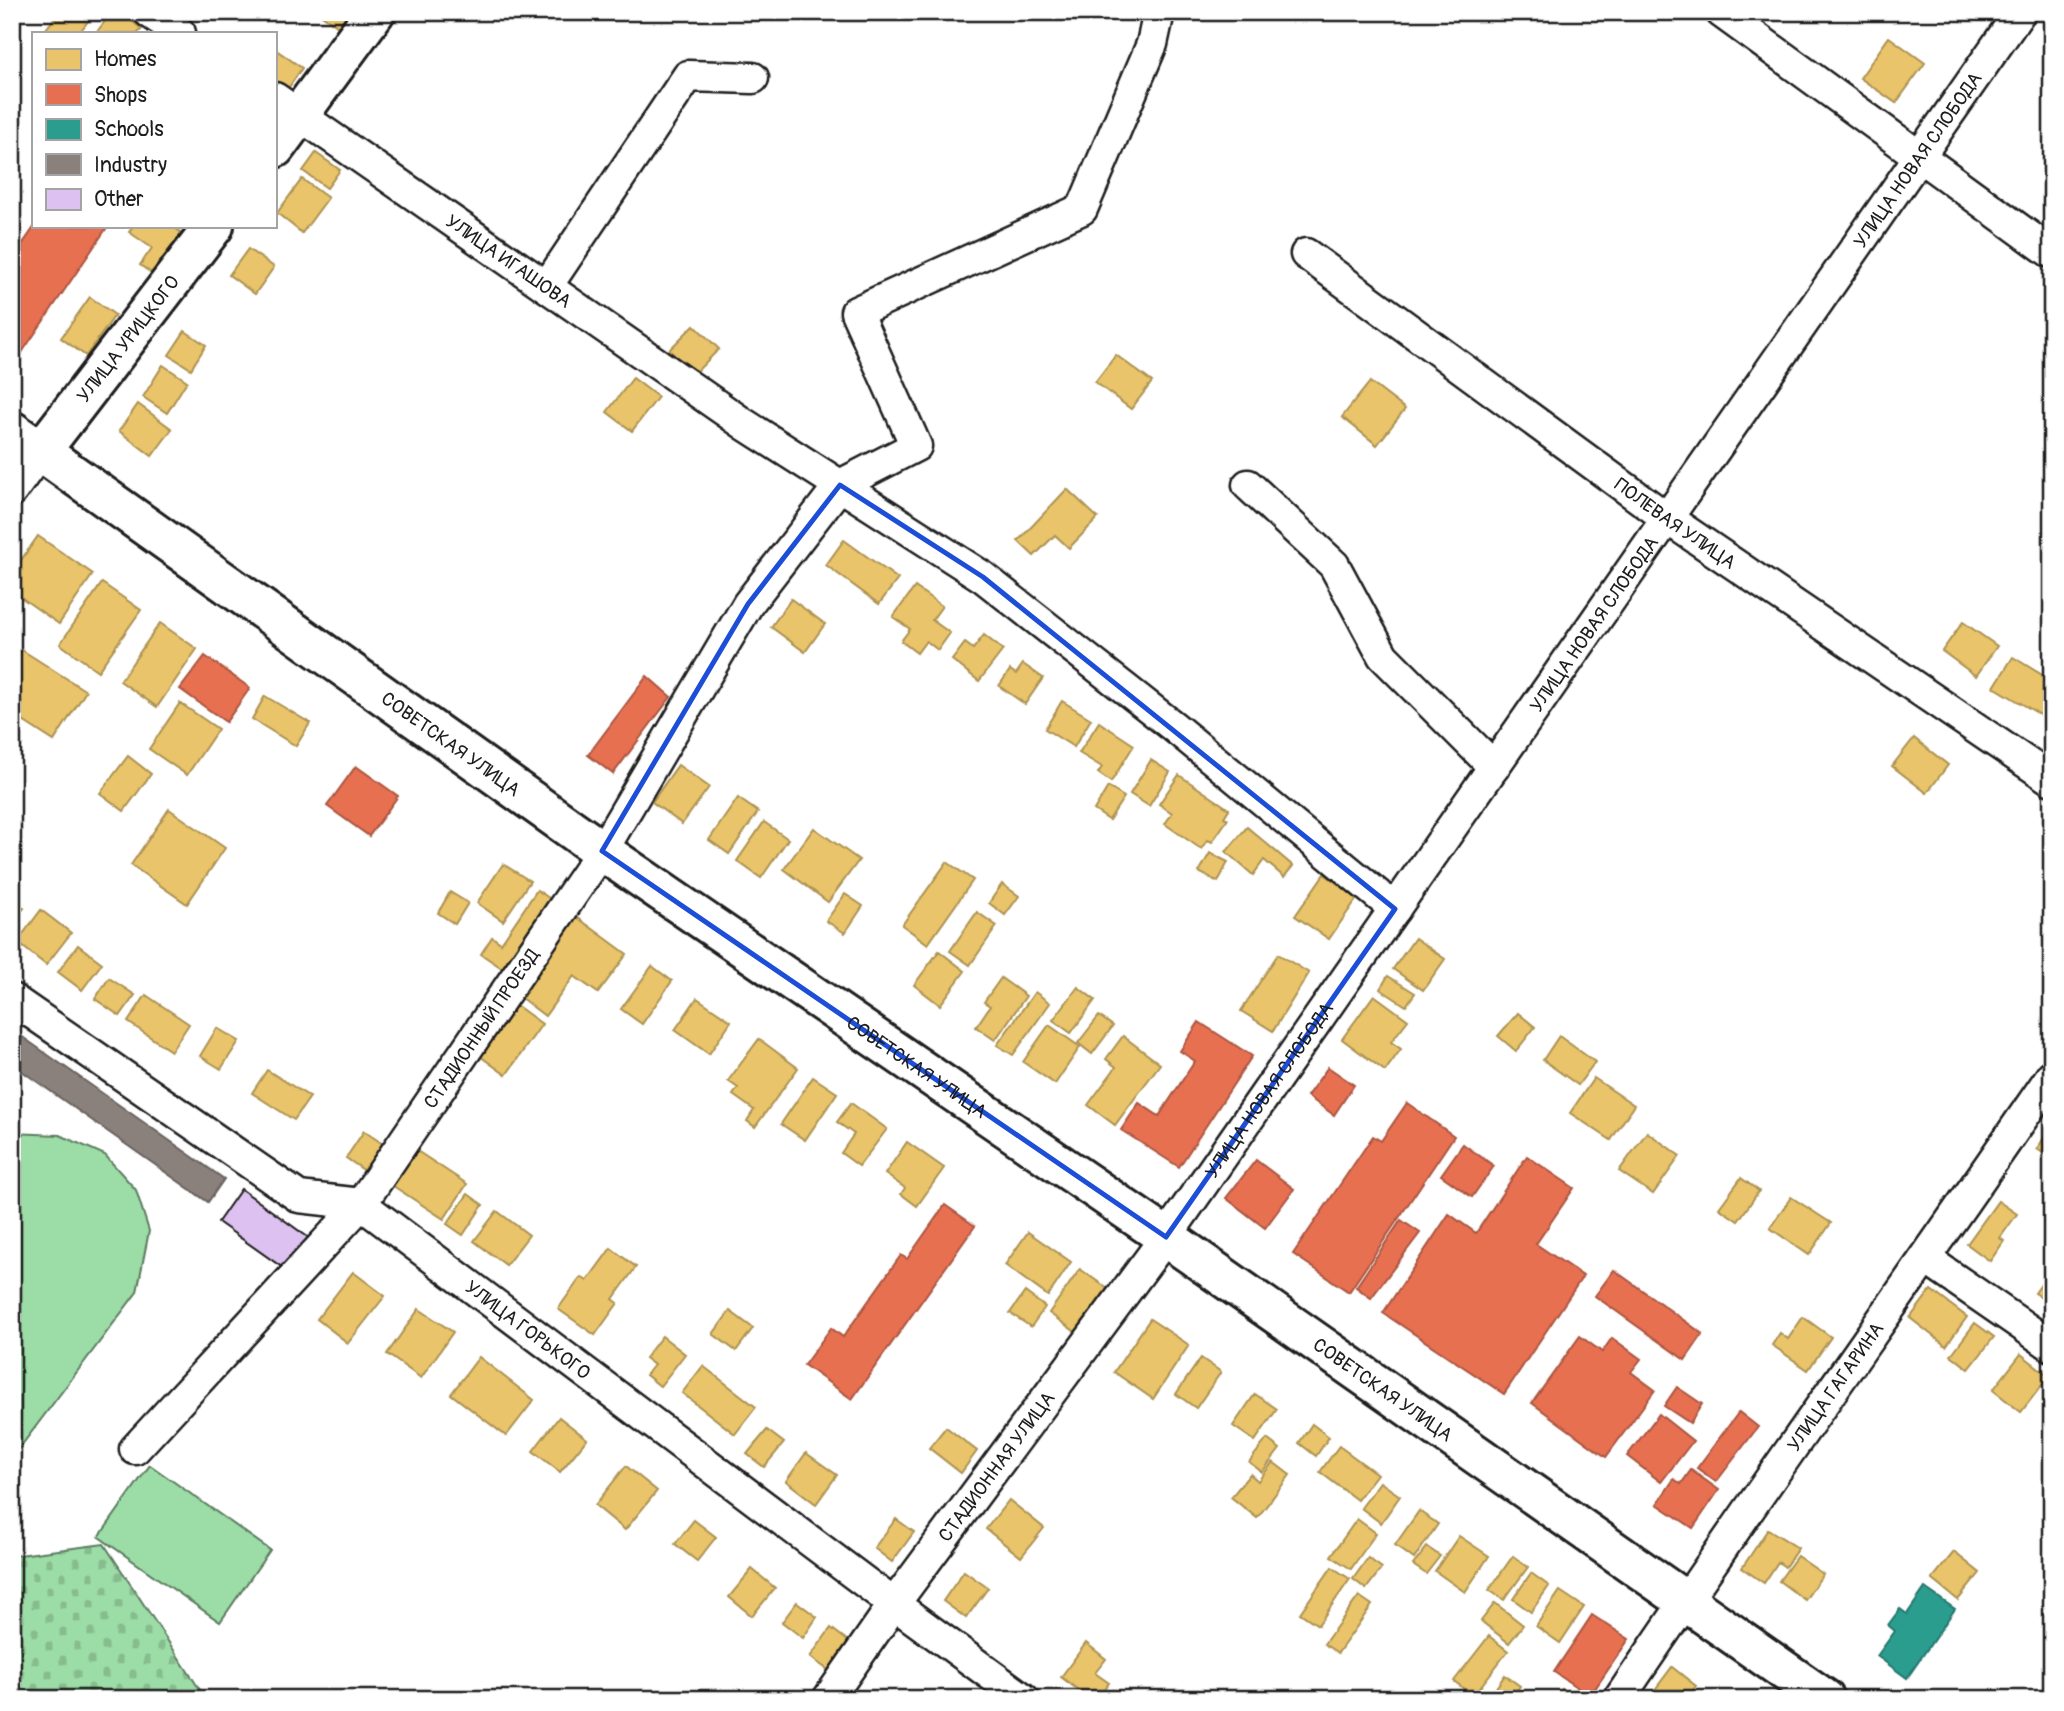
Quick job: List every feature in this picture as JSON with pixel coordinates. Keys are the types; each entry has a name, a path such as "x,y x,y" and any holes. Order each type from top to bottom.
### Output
{"main road":[{"path":"276,145 287,107 375,12"},
{"name":"УЛИЦА УРИЦКОГО","path":"27,441 212,228"},
{"name":"СОВЕТСКАЯ УЛИЦА","path":"27,441 602,851 1166,1237 1825,1699"}],"street":[{"path":"149,12 179,32"},
{"path":"840,485 916,446 856,312 1008,240 1082,209 1152,44 1159,12"},
{"path":"1721,12 2052,253"},
{"name":"УЛИЦА НОВАЯ СЛОБОДА","path":"1166,1237 2020,12"},
{"path":"547,286 688,76 753,78"},
{"name":"УЛИЦА ИГАШОВА","path":"287,107 744,424 983,577 1184,736 1395,909"},
{"name":"ПОЛЕВАЯ УЛИЦА","path":"1306,254 1668,519 2052,780"},
{"path":"12,491 27,441"},
{"name":"СТАДИОННЫЙ ПРОЕЗД","path":"135,1449 360,1204 602,851 748,604 840,485"},
{"path":"1248,485 1334,565 1383,656 1494,767"},
{"path":"12,999 299,1197 360,1204"},
{"name":"УЛИЦА ГАГАРИНА","path":"1619,1699 1685,1600 1926,1259 2052,1075"},
{"name":"УЛИЦА ГОРЬКОГО","path":"360,1204 1024,1699"},
{"name":"СТАДИОННАЯ УЛИЦА","path":"828,1699 894,1604 1166,1237"},
{"path":"1926,1259 2052,1346"}],"highlighted area":[{"path":"840,485 983,577 1395,909 1166,1237 602,851 748,604"}],"green space":[{"path":"12,1133 60,1135 105,1155 136,1190 149,1231 137,1292 12,1458"},
{"path":"150,1465 270,1550 220,1622 99,1537"},
{"path":"104,1544 206,1699 12,1699 12,1556"}],"building: Homes":[{"path":"59,12 95,12 80,32 44,32"},
{"path":"112,12 120,12 142,29 139,32 97,32"},
{"path":"177,12 194,12 189,20"},
{"path":"318,12 353,12 341,29"},
{"path":"1889,37 1925,63 1896,103 1860,78"},
{"path":"276,50 302,68 285,93 276,86"},
{"path":"316,153 340,170 327,188 303,171"},
{"path":"302,179 328,198 302,233 277,213"},
{"path":"132,228 175,228 183,234 154,275 140,265 152,248 129,232"},
{"path":"248,249 274,267 255,294 229,275"},
{"path":"90,297 115,315 86,356 61,338"},
{"path":"694,325 719,349 694,374 669,350"},
{"path":"185,331 206,345 191,369 169,355"},
{"path":"1116,355 1152,382 1131,409 1095,382"},
{"path":"163,365 187,381 167,413 143,397"},
{"path":"633,378 658,397 632,431 607,412"},
{"path":"1370,382 1405,409 1377,445 1342,417"},
{"path":"138,404 172,429 152,456 119,431"},
{"path":"1067,489 1098,518 1069,548 1055,535 1034,556 1018,541"},
{"path":"38,536 93,574 59,624 12,591 12,573"},
{"path":"844,540 898,579 879,604 826,565"},
{"path":"102,583 141,610 98,671 60,644"},
{"path":"915,587 942,606 932,620 950,633 938,650 926,641 917,653 901,641 910,629 893,617"},
{"path":"791,599 825,624 805,652 771,627"},
{"path":"1963,622 1997,646 1976,676 1942,651"},
{"path":"160,623 197,649 157,707 120,681"},
{"path":"984,635 1003,650 979,681 952,660 965,643 973,649"},
{"path":"22,650 86,691 54,741 12,714 12,665"},
{"path":"2013,657 2052,681 2052,705 2044,717 1994,687"},
{"path":"1023,664 1043,678 1025,704 999,686 1010,670 1016,674"},
{"path":"265,696 310,723 296,746 252,719"},
{"path":"1062,701 1091,719 1074,747 1045,729"},
{"path":"180,703 218,729 187,775 149,749"},
{"path":"1099,722 1134,745 1111,782 1098,773 1102,767 1079,753"},
{"path":"1914,738 1948,765 1927,793 1892,766"},
{"path":"128,756 151,774 124,811 100,793"},
{"path":"1151,760 1170,772 1149,806 1130,794"},
{"path":"678,765 709,787 682,824 652,802"},
{"path":"1179,775 1229,809 1224,817 1228,819 1212,842 1208,840 1201,849 1165,824 1172,813 1159,804"},
{"path":"1108,787 1124,797 1109,820 1094,810"},
{"path":"738,798 758,812 729,854 709,840"},
{"path":"169,809 225,848 187,904 131,865"},
{"path":"764,822 788,839 761,878 737,861"},
{"path":"1247,827 1293,866 1284,877 1264,860 1253,875 1226,852"},
{"path":"814,828 859,860 828,902 784,869"},
{"path":"1210,853 1228,862 1218,882 1199,872"},
{"path":"947,862 973,880 928,944 902,925"},
{"path":"503,864 530,881 503,921 477,903"},
{"path":"1324,874 1358,897 1329,939 1295,916"},
{"path":"1002,884 1019,896 1005,915 989,903"},
{"path":"537,890 555,902 508,972 481,954 492,937 501,943"},
{"path":"450,892 468,903 455,924 438,913"},
{"path":"845,894 863,906 845,933 826,921"},
{"path":"12,898 24,908 12,922"},
{"path":"41,910 71,933 46,965 17,942"},
{"path":"977,912 997,926 970,965 950,951"},
{"path":"574,915 627,954 598,993 574,976 545,1016 516,994"},
{"path":"1415,938 1445,959 1423,990 1393,969"},
{"path":"78,945 102,963 82,990 58,972"},
{"path":"939,951 965,971 940,1005 914,985"},
{"path":"1278,954 1309,973 1273,1031 1241,1011"},
{"path":"652,966 672,981 642,1024 621,1009"},
{"path":"1388,976 1415,993 1406,1006 1380,989"},
{"path":"109,978 135,995 120,1016 95,999"},
{"path":"1001,978 1026,996 995,1040 976,1027 990,1006 984,1002"},
{"path":"1078,987 1095,1000 1071,1033 1053,1020"},
{"path":"1035,992 1050,1003 1013,1055 997,1045"},
{"path":"146,995 189,1024 171,1051 128,1022"},
{"path":"1374,995 1408,1020 1391,1042 1401,1049 1385,1071 1342,1039"},
{"path":"697,998 731,1021 709,1054 675,1030"},
{"path":"509,1000 542,1024 506,1075 473,1051"},
{"path":"1518,1013 1535,1027 1516,1051 1498,1036"},
{"path":"1099,1016 1113,1026 1092,1054 1078,1043"},
{"path":"1049,1025 1080,1047 1055,1084 1023,1062"},
{"path":"217,1028 239,1041 221,1069 200,1056"},
{"path":"1123,1036 1160,1064 1115,1125 1088,1105 1116,1067 1106,1059"},
{"path":"1559,1036 1595,1062 1578,1085 1543,1060"},
{"path":"759,1039 798,1068 755,1127 747,1121 754,1110 733,1095 738,1088 728,1081"},
{"path":"267,1070 310,1097 294,1120 252,1093"},
{"path":"813,1077 837,1093 805,1140 781,1124"},
{"path":"1594,1078 1634,1105 1611,1140 1570,1113"},
{"path":"851,1103 887,1129 859,1166 841,1153 854,1134 837,1122"},
{"path":"2049,1130 2052,1131 2052,1159 2037,1149"},
{"path":"364,1131 386,1146 368,1173 346,1158"},
{"path":"1647,1132 1680,1156 1653,1194 1619,1171"},
{"path":"907,1142 944,1168 917,1206 901,1194 905,1188 885,1174"},
{"path":"411,1147 467,1184 444,1219 387,1182"},
{"path":"1741,1178 1759,1191 1738,1221 1719,1208"},
{"path":"468,1194 483,1205 463,1235 447,1224"},
{"path":"1791,1197 1831,1223 1809,1255 1770,1228"},
{"path":"1998,1201 2017,1214 2000,1238 2004,1241 1990,1261 1967,1244"},
{"path":"497,1211 529,1235 506,1265 474,1241"},
{"path":"1028,1232 1071,1262 1048,1296 1005,1265"},
{"path":"611,1248 636,1267 613,1299 618,1303 595,1335 558,1309 581,1277 587,1281"},
{"path":"1080,1269 1108,1289 1077,1333 1049,1313"},
{"path":"2052,1269 2052,1304 2035,1293"},
{"path":"353,1272 385,1296 348,1343 317,1319"},
{"path":"1931,1290 1967,1317 1946,1346 1910,1318"},
{"path":"1025,1292 1045,1307 1031,1327 1010,1313"},
{"path":"419,1309 453,1332 421,1378 387,1354"},
{"path":"730,1311 753,1328 736,1351 713,1334"},
{"path":"1803,1317 1831,1337 1808,1370 1772,1345 1780,1333 1788,1339"},
{"path":"1150,1319 1189,1345 1153,1399 1114,1372"},
{"path":"1975,1323 1994,1337 1969,1369 1951,1355"},
{"path":"662,1336 685,1354 660,1386 646,1375 654,1365 645,1358"},
{"path":"2021,1354 2049,1376 2021,1412 1993,1390"},
{"path":"479,1357 534,1400 506,1436 451,1394"},
{"path":"1201,1358 1221,1372 1196,1408 1176,1394"},
{"path":"703,1366 756,1407 735,1434 682,1393"},
{"path":"1255,1394 1277,1409 1255,1441 1233,1426"},
{"path":"559,1417 587,1439 560,1472 533,1451"},
{"path":"1312,1424 1329,1437 1316,1456 1299,1443"},
{"path":"946,1427 977,1451 961,1473 929,1448"},
{"path":"767,1430 784,1443 764,1467 747,1454"},
{"path":"1267,1439 1280,1449 1262,1472 1249,1462"},
{"path":"1339,1446 1377,1474 1357,1500 1320,1472"},
{"path":"806,1453 837,1475 816,1504 786,1481"},
{"path":"1273,1462 1290,1475 1257,1518 1231,1497 1250,1474 1258,1481"},
{"path":"626,1466 657,1491 625,1530 595,1505"},
{"path":"1380,1482 1400,1496 1381,1523 1361,1508"},
{"path":"1009,1500 1044,1528 1021,1557 986,1529"},
{"path":"1419,1511 1438,1524 1414,1559 1395,1545"},
{"path":"896,1519 914,1532 892,1562 874,1548"},
{"path":"1357,1519 1376,1533 1351,1569 1331,1556"},
{"path":"694,1520 716,1537 697,1561 675,1544"},
{"path":"1768,1529 1798,1548 1785,1567 1778,1562 1764,1583 1742,1568"},
{"path":"1459,1536 1489,1556 1465,1592 1435,1571"},
{"path":"1427,1547 1440,1556 1426,1574 1413,1565"},
{"path":"1954,1552 1980,1573 1958,1600 1932,1579"},
{"path":"1513,1556 1528,1567 1504,1600 1489,1590"},
{"path":"1797,1556 1823,1574 1805,1600 1779,1581"},
{"path":"1368,1558 1382,1568 1366,1589 1353,1579"},
{"path":"1332,1567 1350,1579 1318,1625 1300,1613"},
{"path":"752,1569 775,1588 752,1616 729,1597"},
{"path":"964,1571 988,1588 966,1618 943,1601"},
{"path":"1531,1573 1549,1586 1531,1612 1513,1599"},
{"path":"1560,1591 1584,1607 1560,1643 1536,1626"},
{"path":"1359,1596 1372,1605 1338,1653 1324,1644"},
{"path":"797,1602 817,1617 803,1638 782,1622"},
{"path":"1495,1603 1523,1625 1509,1643 1481,1621"},
{"path":"831,1628 852,1644 831,1672 810,1657"},
{"path":"1489,1636 1508,1651 1473,1696 1454,1681"},
{"path":"1086,1643 1106,1659 1095,1673 1109,1683 1097,1699 1090,1699 1061,1677"},
{"path":"1672,1667 1696,1686 1686,1699 1648,1699"},
{"path":"1505,1675 1520,1686 1511,1699 1488,1699"},
{"path":"1562,1689 1575,1699 1554,1699"},
{"path":"1113,1690 1124,1699 1107,1699"}],"building: Shops":[{"path":"34,228 107,228 19,357 12,353 12,259"},
{"path":"205,656 250,688 226,722 180,689"},
{"path":"647,676 671,697 613,774 588,755"},
{"path":"356,766 398,796 369,836 327,806"},
{"path":"1199,1022 1252,1056 1179,1167 1121,1130 1139,1103 1159,1116 1195,1061 1180,1051"},
{"path":"1328,1067 1354,1085 1334,1115 1307,1096"},
{"path":"1407,1103 1454,1136 1349,1292 1293,1254 1373,1136 1381,1141"},
{"path":"1463,1144 1494,1166 1472,1197 1441,1175"},
{"path":"1527,1156 1574,1188 1536,1244 1583,1276 1504,1394 1383,1313 1449,1214 1476,1233"},
{"path":"1256,1160 1294,1189 1265,1228 1226,1198"},
{"path":"945,1205 975,1226 852,1399 804,1365 831,1328 843,1337 901,1255 907,1259"},
{"path":"1401,1220 1420,1233 1371,1298 1356,1287"},
{"path":"1614,1270 1703,1334 1685,1360 1595,1296"},
{"path":"1580,1336 1602,1352 1612,1338 1641,1359 1631,1372 1655,1390 1606,1457 1532,1403"},
{"path":"1677,1387 1702,1404 1690,1423 1664,1406"},
{"path":"1739,1412 1758,1427 1716,1482 1697,1468"},
{"path":"1659,1414 1693,1441 1661,1482 1627,1456"},
{"path":"1691,1470 1719,1490 1693,1528 1657,1504 1674,1479 1681,1484"},
{"path":"1592,1615 1629,1639 1590,1696 1554,1672"}],"building: Schools":[{"path":"1925,1588 1955,1609 1907,1678 1877,1656 1895,1631 1888,1625 1900,1609 1907,1614"}],"building: Industry":[{"path":"14,1031 224,1179 208,1202 12,1064"}],"building: Other":[{"path":"241,1189 309,1238 286,1270 218,1222"}]}
